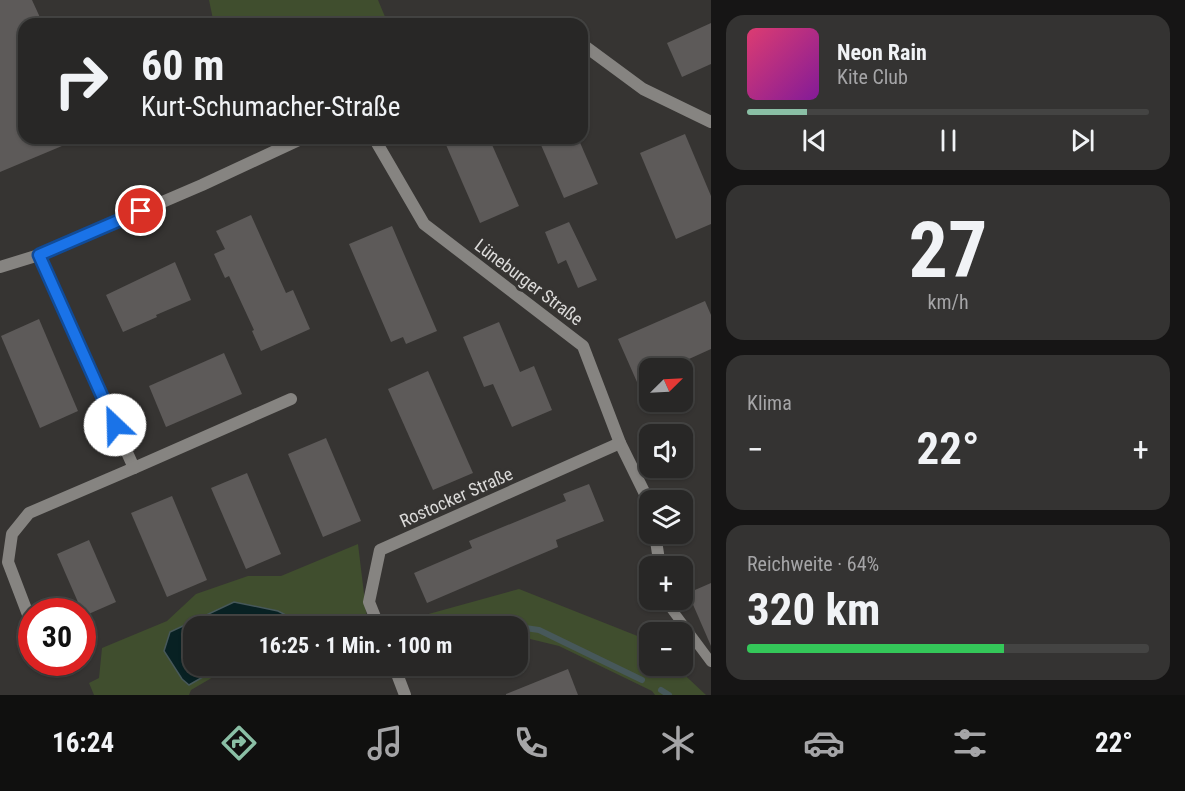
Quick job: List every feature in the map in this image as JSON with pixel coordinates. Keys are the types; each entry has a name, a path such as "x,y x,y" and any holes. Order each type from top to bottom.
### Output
{"street":[{"path":"588,48 643,88 711,122"},
{"path":"0,267 39,255 289,144"},
{"name":"Lüneburger Straße","path":"377,144 424,224 583,346 620,443 643,490"},
{"path":"39,255 134,468"},
{"path":"22,598 8,562 12,534 29,513 291,399"},
{"name":"Rostocker Straße","path":"374,616 369,602 380,550 620,443"},
{"path":"398,676 405,695"}],"lane":[{"path":"672,610 711,662"}],"green space":[{"path":"209,0 378,0 386,18 213,18"},
{"path":"358,544 367,616 183,616 183,676 215,676 191,690 189,695 94,695 89,683 99,678 102,648 167,621 196,594 248,576 281,576"},
{"path":"519,589 639,637 639,676 686,676 706,695 655,695 652,691 559,646 528,638 528,616 421,616"}],"water":[{"path":"234,602 278,611 288,616 204,616"},
{"path":"183,626 183,676 205,676 189,685 182,679 164,651 170,632"}],"building":[{"path":"0,0 32,0 40,18 18,18 18,144 67,144 0,172"},
{"path":"711,23 711,64 682,77 667,43"},
{"path":"685,134 711,196 711,224 676,239 640,153"},
{"path":"446,144 492,144 519,206 480,223"},
{"path":"541,144 581,144 598,184 564,198"},
{"path":"251,215 286,293 293,290 310,329 261,351 252,331 254,330 229,276 225,278 214,254 225,249 216,231"},
{"path":"569,222 597,280 578,288 566,260 558,264 545,232"},
{"path":"392,226 437,331 406,344 403,337 391,342 349,244"},
{"path":"175,262 191,300 123,332 106,295"},
{"path":"705,301 711,315 711,349 691,358 639,358 639,381 637,382 618,339"},
{"path":"39,319 78,411 40,428 1,336"},
{"path":"499,322 520,372 534,366 552,410 512,427 493,384 484,387 463,337"},
{"path":"224,353 242,394 166,427 149,386"},
{"path":"428,371 473,473 433,490 388,389"},
{"path":"326,438 361,521 323,537 288,454"},
{"path":"247,473 281,554 246,569 211,488"},
{"path":"589,484 604,521 556,540 558,547 427,603 414,573 472,548 469,541 566,501 563,494"},
{"path":"172,496 207,580 167,597 131,513"},
{"path":"89,540 116,602 96,611 96,598 76,598 57,554"},
{"path":"711,583 711,646 693,605 693,591"},
{"path":"568,669 578,695 506,695 506,694"}],"waterway":[{"path":"528,628 539,630 642,680"},
{"path":"661,690 669,695"}],"route":[{"path":"115,425 39,255 141,211"}]}
